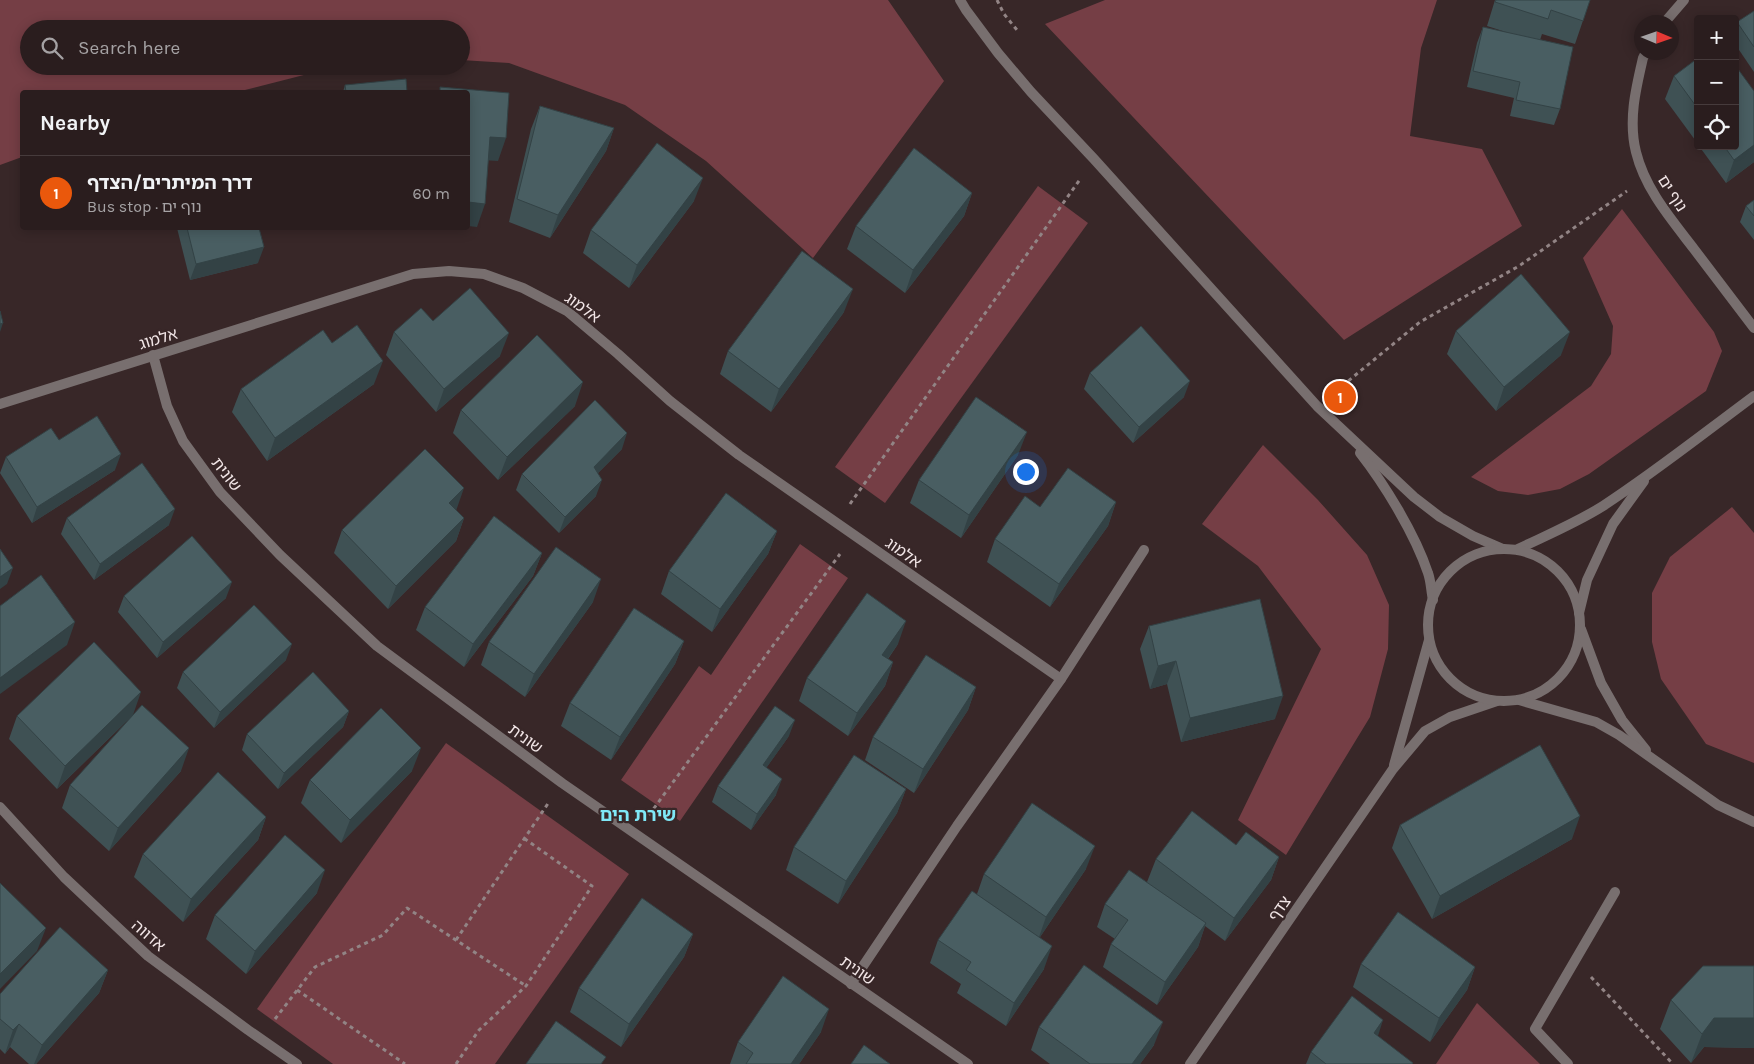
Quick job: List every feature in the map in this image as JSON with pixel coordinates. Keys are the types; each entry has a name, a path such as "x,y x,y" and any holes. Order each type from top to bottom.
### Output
{"street":[{"path":"960,0 992,46 1030,92 1317,406 1414,497 1440,517 1473,536 1503,549"},
{"path":"1671,15 1684,0"},
{"name":"נוף ים","path":"1643,60 1634,95 1633,128 1636,152 1646,178 1660,205 1754,328"},
{"name":"אלמוג","path":"0,404 413,274 449,271 484,274 523,288 567,311 678,407 740,456 1061,679"},
{"name":"שונית","path":"153,355 167,406 183,440 220,492 280,555 377,646 562,783 968,1064"},
{"path":"1518,549 1569,526 1602,506 1651,473 1754,396"},
{"path":"1341,429 1366,461 1397,509 1416,544 1428,574 1433,601"},
{"path":"1651,473 1614,524 1587,580 1579,618 1579,637 1572,660 1558,679 1540,692 1519,700 1497,701 1475,696 1456,684 1438,664 1429,640 1429,613 1437,588 1454,567 1473,555 1495,549 1518,549 1540,557 1558,571 1572,590 1579,618 1601,683 1622,720 1656,762"},
{"path":"851,984 957,826 1061,679 1144,550"},
{"name":"צדף","path":"1393,768 1429,640"},
{"path":"1519,700 1596,722 1619,735 1718,805 1754,822"},
{"name":"צדף","path":"1190,1064 1393,768 1425,731 1450,717 1497,701"},
{"name":"אדווה","path":"0,807 64,877 148,956 297,1064"},
{"path":"1568,1064 1535,1029 1615,892"}],"path":[{"path":"997,0 1004,14 1017,30"},
{"path":"836,523 1094,160"},
{"path":"1317,406 1420,322 1519,266 1646,178"},
{"path":"635,834 854,535"},
{"path":"456,940 562,783"},
{"path":"456,1064 478,1030 526,986 592,886 525,839"},
{"path":"260,1038 315,967 383,935 407,908 526,986"},
{"path":"1575,961 1673,1064"},
{"path":"297,990 405,1064"}],"shaded area":[{"path":"0,0 888,0 944,81 813,258 706,161 625,105 509,63 470,61 470,20 20,20 20,75 304,75 245,90 20,90 20,158 0,165"},
{"path":"1105,0 1437,0 1421,48 1410,136 1482,149 1522,226 1344,340 1045,24"},
{"path":"1038,186 1088,223 885,503 835,467"},
{"path":"1622,209 1714,332 1722,351 1706,391 1589,474 1560,489 1528,495 1498,491 1471,477 1591,386 1611,354 1613,326 1583,258"},
{"path":"1263,445 1318,500 1367,555 1389,605 1388,649 1370,717 1286,855 1238,820 1321,649 1258,566 1202,524"},
{"path":"1732,507 1754,533 1754,763 1706,744 1661,679 1652,642 1652,593 1670,557"},
{"path":"800,544 848,578 680,821 621,780 699,666 711,675"},
{"path":"446,743 629,874 495,1064 333,1064 257,1009"},
{"path":"1477,1003 1540,1064 1436,1064"}],"building":[{"path":"1496,0 1590,0 1583,21 1551,10 1548,19 1495,2"},
{"path":"1754,11 1754,47 1739,25 1739,21"},
{"path":"1483,27 1573,47 1560,109 1516,100 1520,82 1473,71"},
{"path":"1694,61 1694,104 1674,76"},
{"path":"1739,70 1754,91 1754,145 1734,160 1727,150 1739,150"},
{"path":"406,79 407,90 346,90 345,85"},
{"path":"440,87 509,93 506,138 490,137 485,204 470,202 470,90 440,90"},
{"path":"540,106 614,128 558,215 517,199"},
{"path":"657,143 703,178 637,265 591,230"},
{"path":"914,148 972,193 913,270 856,226"},
{"path":"1754,200 1754,216 1746,206"},
{"path":"188,230 260,230 264,247 196,264"},
{"path":"802,251 853,289 779,389 728,351"},
{"path":"1521,274 1570,332 1504,387 1456,331"},
{"path":"470,288 509,333 444,389 394,332 421,308 433,321"},
{"path":"0,311 3,323 0,324"},
{"path":"357,325 383,361 275,438 241,389 323,330 332,343"},
{"path":"1141,326 1190,381 1139,427 1090,373"},
{"path":"537,335 583,382 507,457 461,410"},
{"path":"976,397 1027,432 969,515 919,480"},
{"path":"595,400 627,433 594,467 602,480 565,517 522,474"},
{"path":"97,416 121,454 37,507 6,457 51,428 59,440"},
{"path":"425,449 464,488 449,503 464,518 396,586 342,530"},
{"path":"142,463 175,509 100,564 67,518"},
{"path":"1068,468 1116,502 1059,584 995,539 1025,496 1040,507"},
{"path":"726,493 777,531 720,609 669,571"},
{"path":"494,516 542,553 473,644 425,607"},
{"path":"192,536 232,582 163,642 124,596"},
{"path":"556,547 601,579 534,674 489,642"},
{"path":"0,549 13,568 0,577"},
{"path":"41,575 75,622 0,678 0,606"},
{"path":"867,593 906,621 882,655 893,662 857,713 807,678"},
{"path":"1260,599 1283,696 1190,718 1176,661 1158,666 1149,626"},
{"path":"254,605 292,644 220,712 183,672"},
{"path":"634,608 684,641 620,737 570,703"},
{"path":"94,642 141,692 65,766 17,716"},
{"path":"926,655 976,687 923,769 873,737"},
{"path":"313,672 349,711 284,773 247,734"},
{"path":"142,705 189,748 118,828 70,785"},
{"path":"775,706 795,720 763,765 782,779 757,814 718,786"},
{"path":"381,708 421,748 350,820 310,780"},
{"path":"1540,745 1580,816 1440,896 1400,825"},
{"path":"854,755 906,789 846,881 794,847"},
{"path":"218,772 266,817 191,899 143,854"},
{"path":"1032,803 1095,846 1046,917 984,874"},
{"path":"1192,811 1236,845 1246,832 1279,857 1234,918 1156,859"},
{"path":"285,835 325,870 255,951 215,915"},
{"path":"1129,870 1206,923 1165,982 1111,944 1128,920 1105,904"},
{"path":"0,883 46,928 0,974"},
{"path":"972,891 1052,946 1014,1003 966,970 971,962 938,940"},
{"path":"642,898 693,934 629,1024 579,988"},
{"path":"1398,912 1475,967 1439,1018 1361,964"},
{"path":"60,927 108,970 42,1045 19,1024 13,1030 0,1019 0,994"},
{"path":"1084,965 1163,1022 1132,1064 1090,1064 1039,1027"},
{"path":"1703,966 1754,966 1754,1018 1714,1018 1702,1034 1671,1000"},
{"path":"783,976 829,1009 791,1064 746,1064 753,1053 738,1042"},
{"path":"1352,996 1383,1020 1374,1033 1412,1064 1326,1064 1311,1052"},
{"path":"556,1021 606,1057 601,1064 526,1064"},
{"path":"864,1045 890,1064 851,1064"}],"place":[{"name":"דרך המיתרים/הצדף","path":"1340,397"}],"district":[{"name":"שירת הים","path":"638,815"}]}
